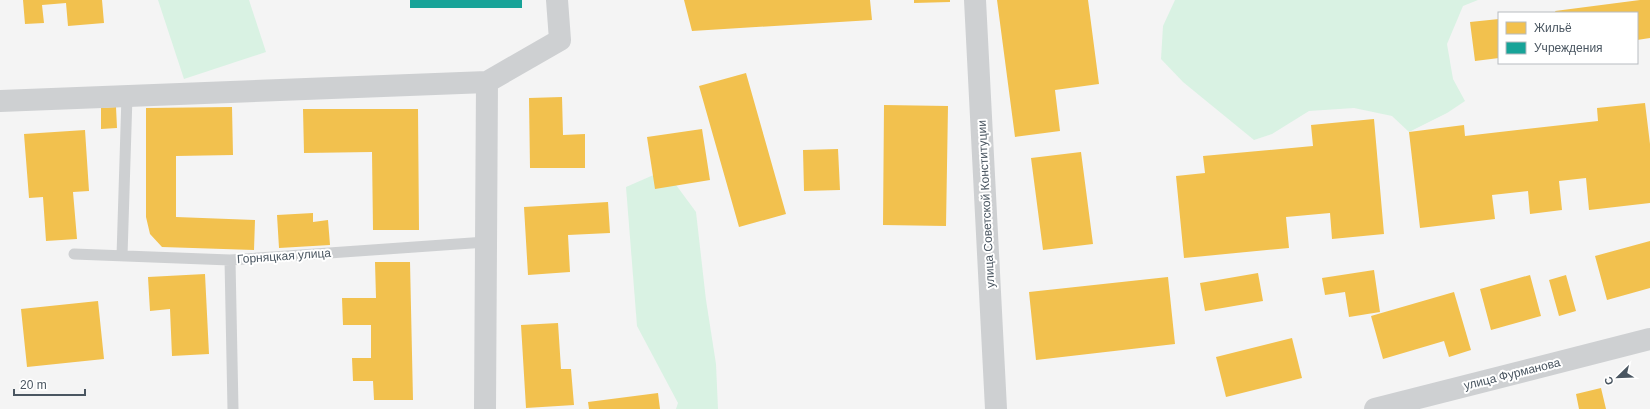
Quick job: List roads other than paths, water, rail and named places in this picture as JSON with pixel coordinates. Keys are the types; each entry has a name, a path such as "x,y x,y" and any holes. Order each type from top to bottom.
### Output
{"street":[{"path":"0,101 487,82 560,40 557,0"},
{"name":"улица Советской Конституции","path":"975,0 996,409"},
{"path":"485,409 487,82"},
{"name":"улица Фурманова","path":"1374,409 1650,339"}],"lane":[{"path":"122,256 127,96"},
{"name":"Горняцкая улица","path":"233,409 230,260 486,242"},
{"path":"74,254 230,260"}]}
